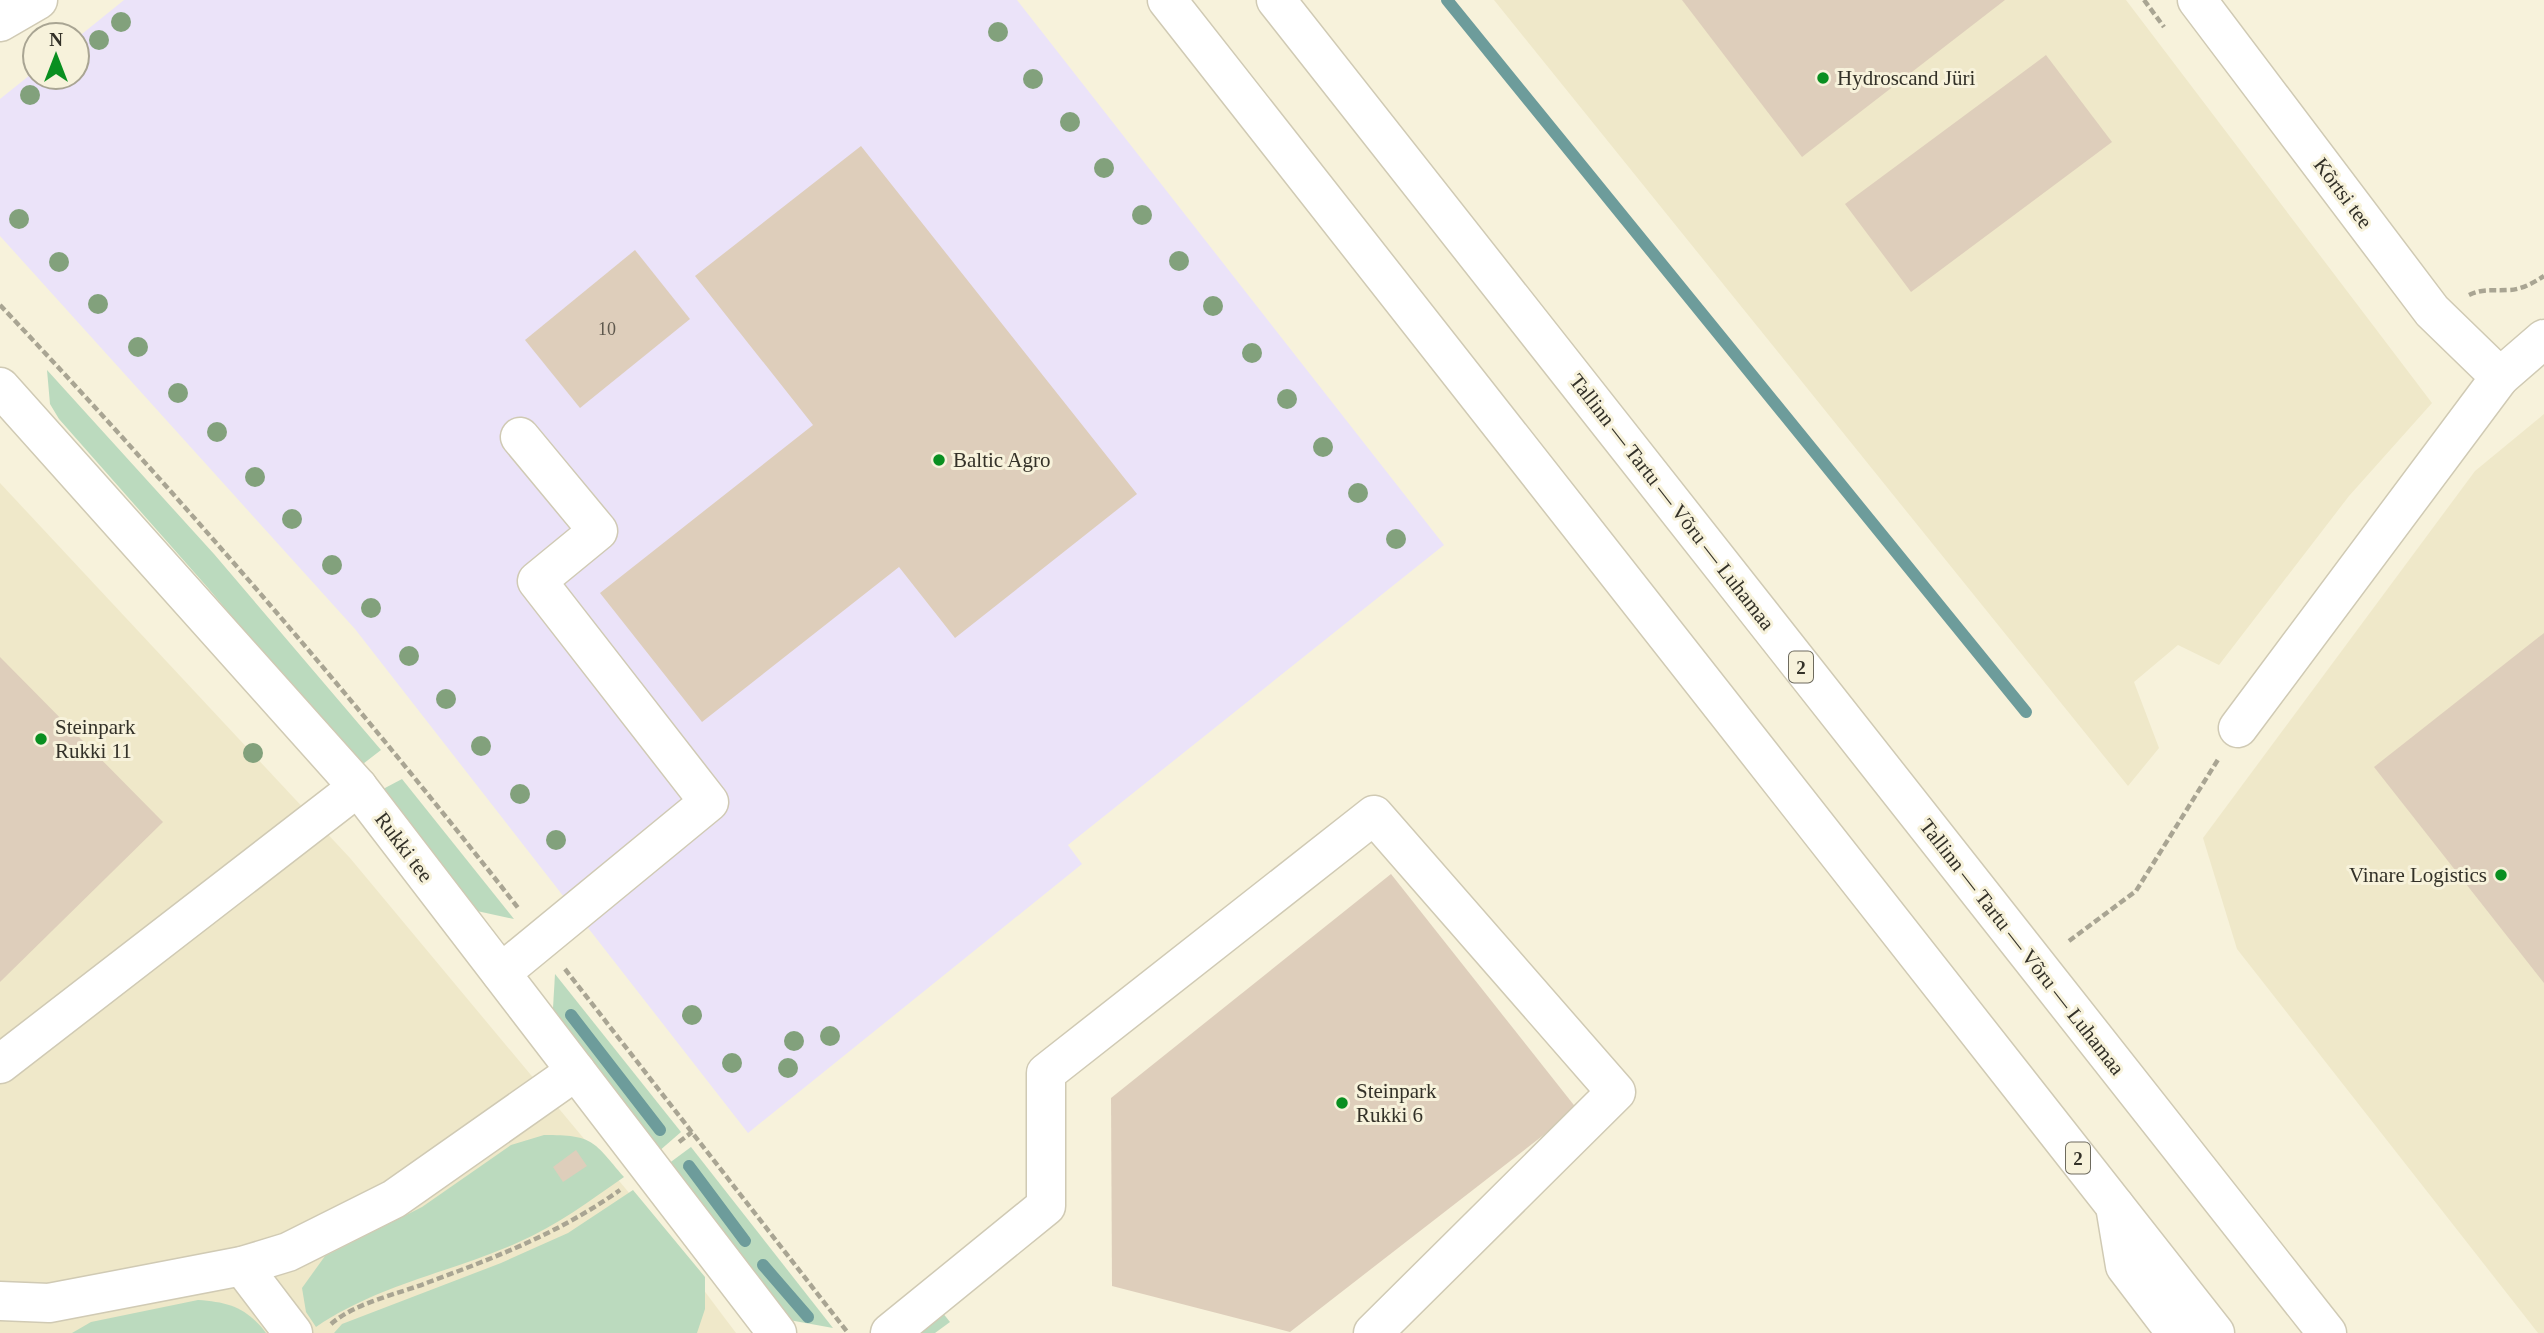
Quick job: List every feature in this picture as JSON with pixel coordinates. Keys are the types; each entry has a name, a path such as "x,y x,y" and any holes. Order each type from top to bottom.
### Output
{"main road":[{"path":"0,22 38,0"},
{"name":"2","path":"1167,0 2216,1333"},
{"name":"Tallinn — Tartu — Võru — Luhamaa","path":"1276,0 2327,1333"},
{"name":"Kõrtsi tee","path":"2197,0 2432,312 2500,377"},
{"path":"2238,728 2500,377 2544,339"},
{"name":"Rukki tee","path":"0,387 358,787 649,1169 759,1327"},
{"path":"500,973 709,802 537,581 598,531 520,437"},
{"path":"0,1064 358,787"},
{"path":"890,1333 1045,1206 1046,1073 1374,815 1616,1092 1373,1333"},
{"path":"0,1301 49,1303 242,1266 288,1252 394,1199 576,1072"},
{"path":"2115,1206 2124,1266 2176,1333"},
{"path":"242,1266 311,1329"},
{"path":"25,1333 49,1303"}],"path":[{"path":"0,305 259,589 398,755 848,1333"},
{"path":"2036,964 2136,891 2238,728"},
{"path":"311,1329 521,1248 586,1214 649,1169 692,1132"}],"shaded area":[{"path":"124,0 1017,0 1444,545 1068,845 1082,864 748,1133 355,629 0,236 0,99 21,82 21,91 91,91 91,27"},
{"path":"1494,0 2126,0 2432,403 2349,496 2219,665 2178,645 2134,682 2159,748 2128,786"},
{"path":"2544,414 2544,1333 2538,1333 2237,949 2203,838 2475,471"},
{"path":"0,483 350,858 645,1212 736,1333 0,1333"}],"green space":[{"path":"47,370 214,554 381,750 359,767 208,588 59,419 50,404"},
{"path":"402,779 514,919 477,911 384,795 385,788"},
{"path":"555,974 681,1132 658,1152 558,1021 553,1008"},
{"path":"544,1135 573,1136 591,1142 624,1177 533,1236 364,1300 316,1327 306,1312 302,1288 325,1256 422,1207 511,1145"},
{"path":"691,1147 833,1328 789,1320 668,1164"},
{"path":"633,1190 705,1277 705,1309 697,1333 334,1333 342,1324 501,1263 568,1233"},
{"path":"198,1300 219,1302 236,1308 252,1318 266,1333 72,1333 91,1322"},
{"path":"942,1312 950,1322 935,1333 918,1333"}],"building":[{"name":"Hydroscand Jüri","path":"1682,0 2005,0 1802,157"},
{"path":"2046,55 2112,142 1911,292 1845,204"},
{"name":"Baltic Agro","path":"861,146 1137,494 955,638 899,567 702,722 600,593 813,425 695,276"},
{"path":"635,250 690,319 580,408 525,340"},
{"name":"Vinare Logistics","path":"2544,633 2544,983 2374,767"},
{"name":"Steinpark Rukki 11","path":"0,657 163,822 0,982"},
{"name":"Steinpark Rukki 6","path":"1391,874 1577,1109 1290,1332 1112,1286 1111,1098"},
{"path":"576,1150 587,1166 563,1182 553,1167"}],"waterway":[{"path":"1447,0 2026,712"},
{"path":"571,1015 660,1130"},
{"path":"689,1166 745,1241"},
{"path":"763,1265 808,1317"}],"place":[{"name":"Hydroscand Jüri","path":"1823,78"},
{"name":"Baltic Agro","path":"939,460"},
{"name":"Steinpark Rukki 11","path":"41,739"},
{"name":"Vinare Logistics","path":"2501,875"},
{"name":"Steinpark Rukki 6","path":"1342,1103"}]}
